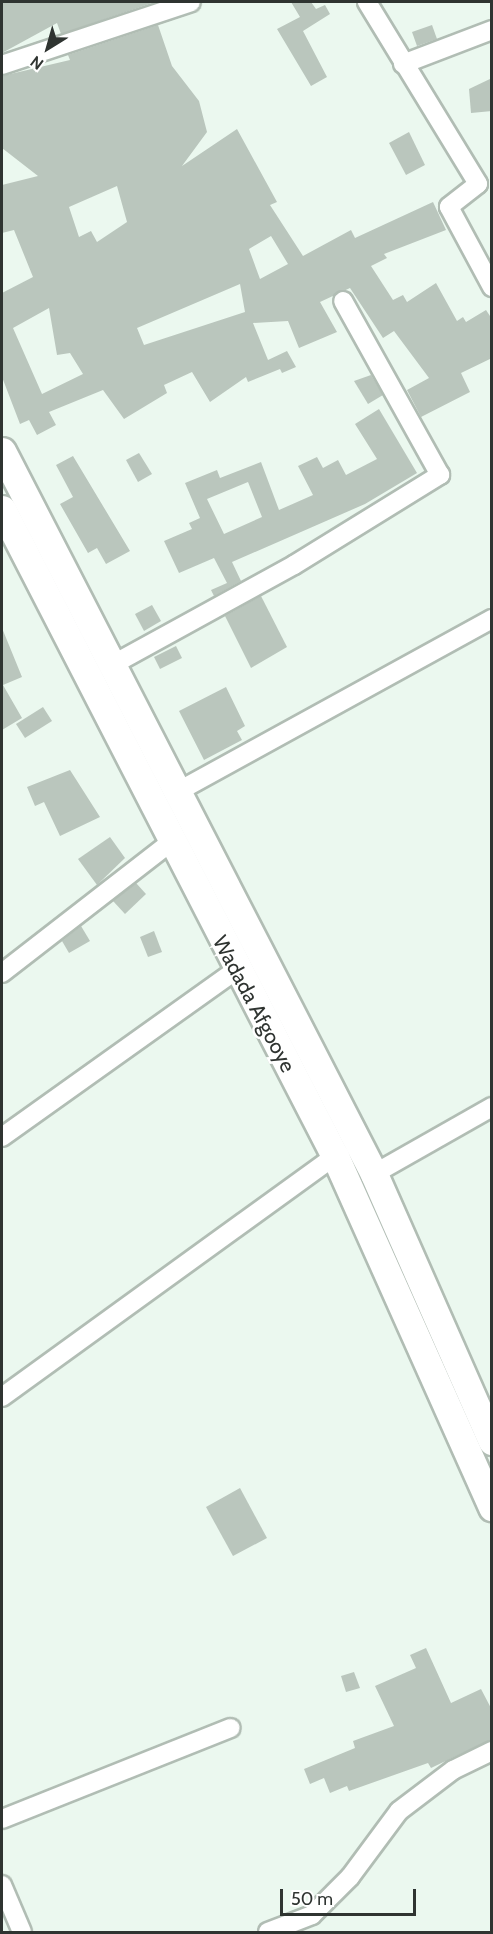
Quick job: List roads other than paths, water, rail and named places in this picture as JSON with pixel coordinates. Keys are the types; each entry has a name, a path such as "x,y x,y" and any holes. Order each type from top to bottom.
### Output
{"highway":[{"name":"Wadada Afgooye","path":"2,451 375,1174 491,1438"},
{"name":"Wadada Afgooye","path":"2,509 236,970 335,1156 492,1507"}],"street":[{"path":"2,65 191,2"},
{"path":"367,2 404,64 485,182 448,207 492,286"},
{"path":"404,64 492,30"},
{"path":"112,666 294,565 440,476 343,301"},
{"path":"177,792 492,619"},
{"path":"2,973 171,842"},
{"path":"2,1137 236,970"},
{"path":"375,1174 492,1107"},
{"path":"2,1397 335,1156"},
{"path":"2,1819 231,1728"},
{"path":"268,1932 312,1915 350,1877 399,1811 453,1770 492,1751"},
{"path":"2,1885 22,1932"}]}
